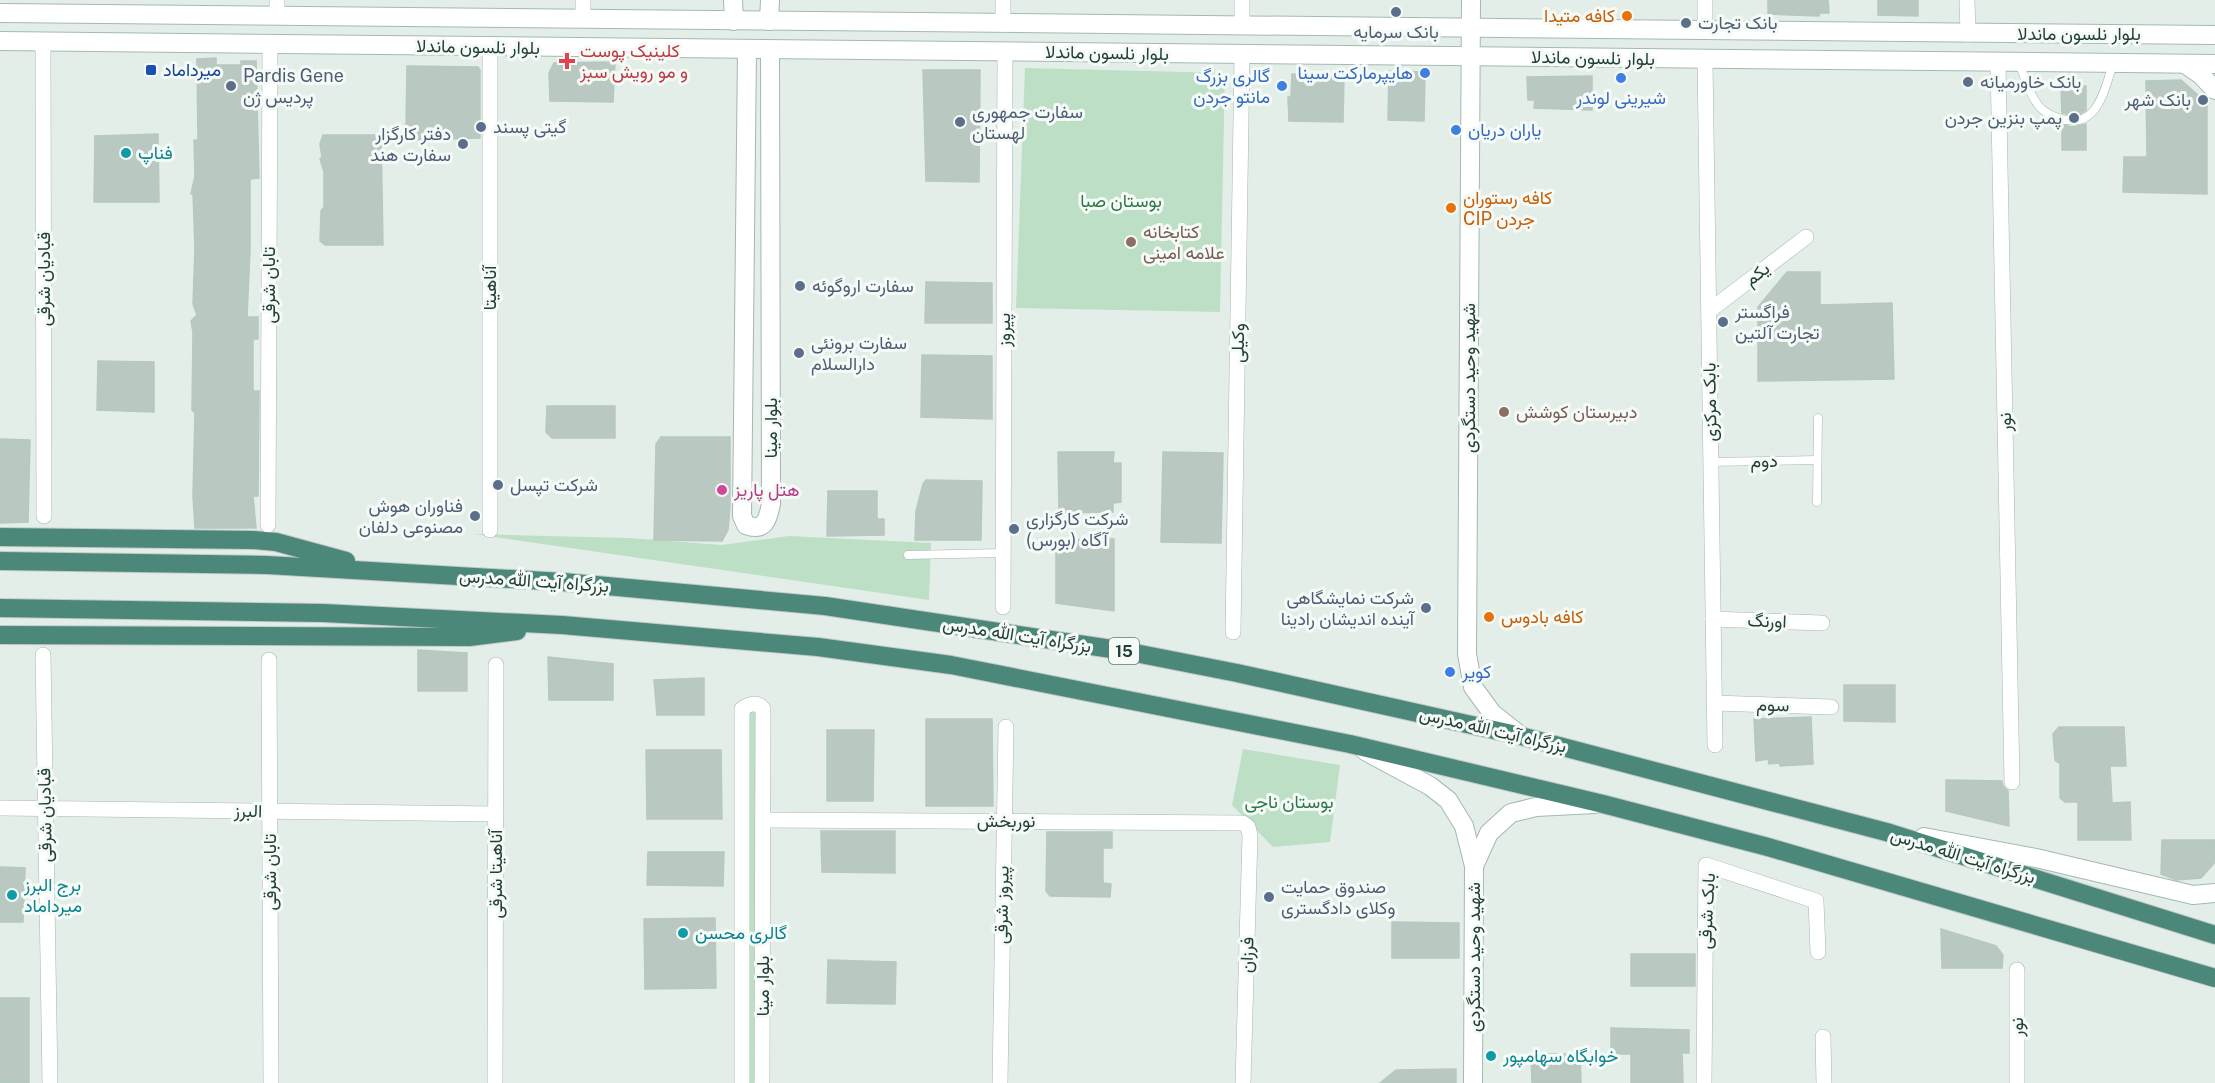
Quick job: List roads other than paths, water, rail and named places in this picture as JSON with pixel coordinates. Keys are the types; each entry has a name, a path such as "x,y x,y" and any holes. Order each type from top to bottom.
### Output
{"highway":[{"path":"0,537 276,542 377,570"},
{"name":"بزرگراه آیت الله مدرس","path":"0,561 267,564 562,582 848,610 1125,651 1237,673 1521,736 1867,826 2215,935"},
{"path":"0,608 323,613 562,625 818,647 951,664 1350,744 1603,804 1768,847 2215,978"},
{"path":"0,635 469,637 562,625"}],"main road":[{"path":"733,0 734,21"},
{"path":"770,0 770,21"},
{"name":"شهید وحید دستگردی","path":"1471,0 1467,654 1473,687 1492,713 1521,736"},
{"name":"بلوار نلسون ماندلا","path":"0,14 46,7 277,8 583,20 2215,35"},
{"path":"898,23 898,51"},
{"name":"بلوار نلسون ماندلا","path":"0,41 2215,64"},
{"name":"بلوار مینا","path":"747,50 742,516 746,525 754,528 761,527 767,522 771,504 770,50"},
{"path":"2185,64 2201,75 2215,90"},
{"path":"747,75 754,73 770,76"},
{"name":"شهید وحید دستگردی","path":"1350,744 1431,786 1448,800 1464,826 1474,866 1473,1083"},
{"name":"شهید وحید دستگردی","path":"1474,866 1489,833 1511,813 1536,807 1603,804"},
{"path":"1867,826 2036,858 2193,895 2215,893"}],"street":[{"path":"583,0 583,20"},
{"path":"1003,0 1003,24"},
{"path":"1242,0 1242,26"},
{"path":"1705,0 1705,31"},
{"path":"1967,0 1968,34"},
{"name":"قبادیان شرقی","path":"43,42 45,516"},
{"name":"تابان شرقی","path":"268,525 270,44"},
{"name":"آناهیتا","path":"490,47 490,530"},
{"name":"پیروز","path":"1003,607 1005,52"},
{"name":"وكيلی","path":"1233,632 1242,55"},
{"name":"بابک مرکزی","path":"1706,60 1715,745"},
{"name":"نور","path":"1998,63 2012,782"},
{"name":"یکم","path":"1709,311 1806,237"},
{"name":"اورنگ","path":"1713,619 1822,623"},
{"name":"قبادیان شرقی","path":"43,655 50,1083"},
{"name":"تابان شرقی","path":"269,660 272,1083"},
{"name":"آناهیتا شرقی","path":"495,1083 496,665"},
{"name":"سوم","path":"1714,703 1831,707"},
{"name":"بلوار مینا","path":"742,1083 742,709 754,704 760,705 763,709 762,1083"},
{"name":"پیروز شرقی","path":"1000,1083 1006,727"},
{"name":"البرز","path":"0,808 496,814"},
{"name":"نوربخش","path":"763,820 1243,823 1248,827"},
{"name":"فرزان","path":"1244,1083 1251,835 1248,827"},
{"name":"بابک شرقی","path":"1704,1083 1706,866 1816,901 1818,952"},
{"name":"نور","path":"2016,970 2017,1083"},
{"path":"1823,1037 1824,1083"}],"lane":[{"path":"2019,63 2036,104 2049,114 2073,121 2091,115 2097,107 2102,99 2113,64"},
{"path":"1817,502 1818,418"},
{"name":"دوم","path":"1711,462 1817,460"},
{"path":"908,555 1004,553"}],"place":[{"name":"بانک سرمایه","path":"1396,12"},
{"name":"کافه متیدا","path":"1627,16"},
{"name":"بانک تجارت","path":"1686,23"},
{"name":"کلینیک پوست و مو رویش سبز","path":"567,61"},
{"name":"میرداماد","path":"151,70"},
{"name":"هایپرمارکت سینا","path":"1425,73"},
{"name":"شیرینی لوندر","path":"1621,78"},
{"name":"بانک خاورمیانه","path":"1968,82"},
{"name":"Pardis Gene پردیس ژن","path":"231,86"},
{"name":"گالری بزرگ مانتو جردن","path":"1282,86"},
{"name":"بانک شهر","path":"2203,100"},
{"name":"پمپ بنزين جردن","path":"2074,118"},
{"name":"سفارت جمهوری لهستان","path":"960,122"},
{"name":"گیتی پسند","path":"481,127"},
{"name":"یاران دریان","path":"1456,130"},
{"name":"دفتر کارگزار سفارت هند","path":"463,144"},
{"name":"فناپ","path":"126,153"},
{"name":"كافه رستوران CIP جردن","path":"1451,208"},
{"name":"کتابخانه علامه امینی","path":"1131,242"},
{"name":"سفارت اروگوئه","path":"800,286"},
{"name":"فراگستر تجارت آلتین","path":"1723,322"},
{"name":"سفارت برونئی دارالسلام","path":"799,353"},
{"name":"دبیرستان کوشش","path":"1504,412"},
{"name":"شرکت تپسل","path":"498,485"},
{"name":"هتل پاریز","path":"722,490"},
{"name":"فناوران هوش مصنوعی دلفان","path":"475,516"},
{"name":"شرکت کارگزاری آگاه (بورس)","path":"1014,529"},
{"name":"شرکت نمایشگاهی آینده اندیشان رادینا","path":"1426,608"},
{"name":"کافه بادوس","path":"1489,617"},
{"name":"کویر","path":"1450,672"},
{"name":"برج البرز میرداماد","path":"12,895"},
{"name":"صندوق حمایت وکلای دادگستری","path":"1269,897"},
{"name":"گالری محسن","path":"683,933"},
{"name":"خوابگاه سهامپور","path":"1491,1056"}],"park label":[{"name":"بوستان صبا","path":"1121,201"},
{"name":"بوستان ناجی","path":"1289,802"}]}
